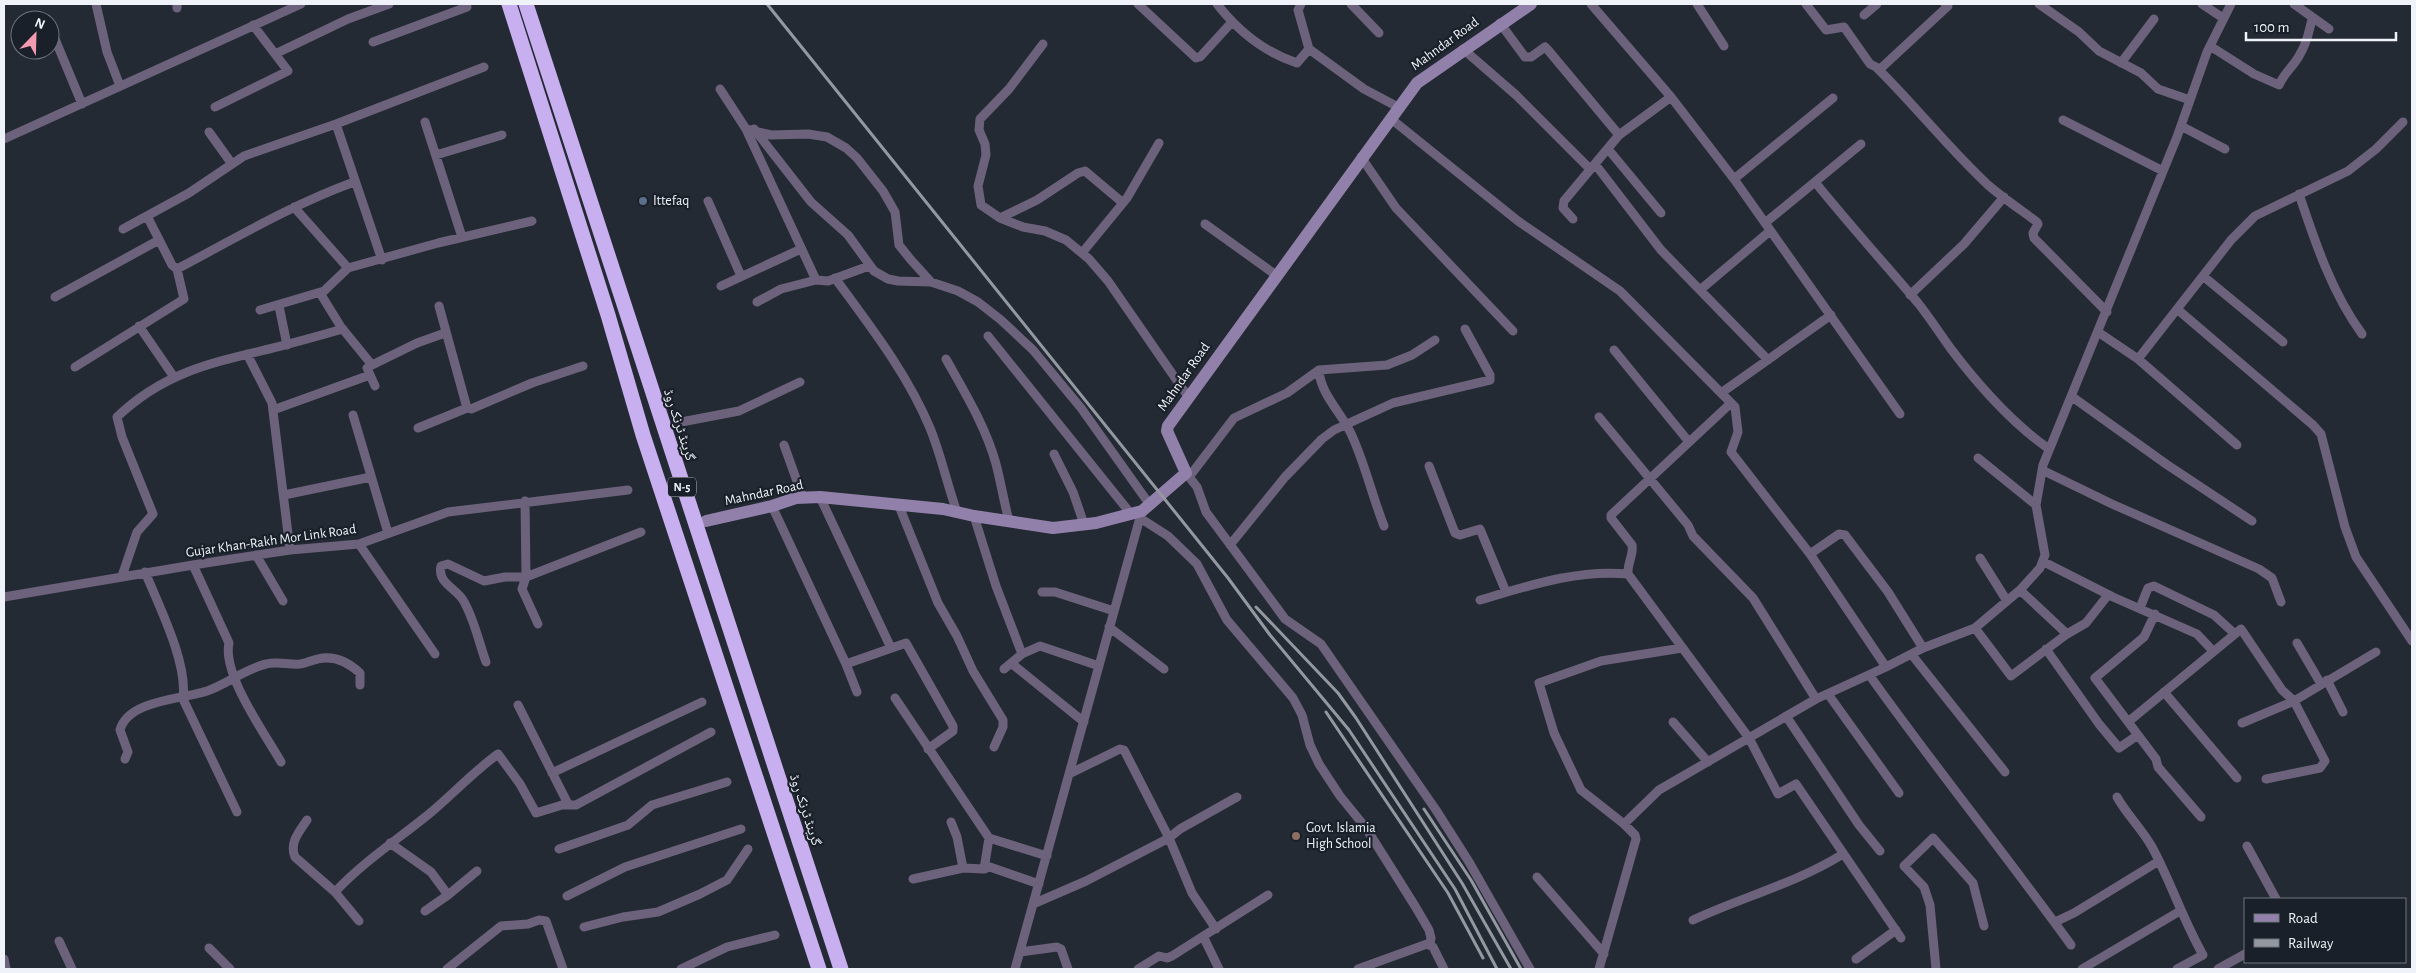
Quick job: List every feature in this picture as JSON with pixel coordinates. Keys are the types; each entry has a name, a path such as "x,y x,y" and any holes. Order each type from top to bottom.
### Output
{"highway":[{"name":"N-5","path":"509,4 608,315 643,434 819,969"},
{"name":"گرینڈ ٹرنک روڈ","path":"526,4 670,425 840,969"},
{"path":"643,434 670,425"}],"street":[{"path":"96,4 108,52 120,86"},
{"path":"4,139 253,24 301,4"},
{"path":"275,54 348,19 389,4"},
{"path":"1138,4 1196,58 1200,57 1232,22"},
{"path":"1301,4 1298,10 1309,49 1364,89 1398,107"},
{"path":"1351,4 1379,33"},
{"name":"Mahndar Road","path":"706,521 803,498 820,497 957,512 1053,528 1084,524 1141,512 1188,475 1167,431 1168,426 1208,368 1416,83 1500,23 1531,4"},
{"path":"1591,4 1671,97 1734,179 1900,414"},
{"path":"1696,4 1724,46"},
{"path":"1806,4 1826,30 1844,27 1870,64 1879,70 1953,151 1989,186 2037,222 2038,224 2033,233 2034,238 2107,312"},
{"path":"1864,15 1878,4"},
{"path":"1879,70 1948,6 1945,4"},
{"path":"2039,4 2079,32 2099,51 2140,73 2158,89 2190,100"},
{"path":"2202,4 2223,18"},
{"path":"1624,824 1659,790 1816,699 1870,676 1923,648 1975,628 2020,590 2044,562 2044,543 2036,505 2042,470 2163,172 2210,46 2231,4"},
{"path":"2294,4 2312,19 2329,29"},
{"path":"1222,6 1232,22 1280,57 1297,63 1309,49"},
{"path":"373,42 467,7"},
{"path":"2121,63 2154,19"},
{"path":"2210,46 2254,74 2279,85 2283,75 2299,56 2308,39 2312,19"},
{"path":"1500,23 1526,58 1531,58 1545,47 1619,135"},
{"path":"215,107 284,75 288,71 253,24"},
{"path":"1043,44 978,124 986,155 978,186 981,205 1000,218 1023,227 1045,231 1066,240 1082,253 1108,281 1189,398"},
{"path":"1463,49 1516,94 1593,166 1661,250 1768,360"},
{"path":"60,51 82,104"},
{"path":"123,229 189,193 244,156 336,124 484,67"},
{"path":"720,89 750,129 811,202 848,235 869,266 888,279 930,282 958,292 978,302 1002,320 1033,350 1081,408 1141,512 1015,969"},
{"path":"1573,219 1563,208 1564,201 1619,135 1671,97"},
{"path":"1734,179 1833,98"},
{"path":"1390,118 1518,221 1620,291 1735,407 1738,432 1731,452 1810,554 1886,667"},
{"path":"2063,120 2163,172"},
{"path":"425,122 462,237"},
{"path":"2138,359 2231,240 2255,216 2348,171 2376,149 2403,122"},
{"path":"336,124 354,182 382,260"},
{"path":"2181,126 2225,149"},
{"path":"750,129 816,280"},
{"path":"750,129 771,135 817,135 827,137 846,148 864,165 890,203 895,212 899,245 930,282"},
{"path":"209,132 232,164"},
{"path":"436,155 502,135"},
{"path":"1082,253 1123,203 1159,143"},
{"path":"1700,290 1815,182 1861,144"},
{"path":"1608,149 1662,213"},
{"path":"1361,157 1396,208 1513,331"},
{"path":"1000,218 1037,200 1078,173 1086,170 1123,203"},
{"path":"177,269 267,219 354,182"},
{"path":"1815,182 1910,295 1953,351 2008,414 2034,438 2050,449"},
{"path":"2299,194 2314,238 2340,298 2362,334"},
{"path":"1910,295 1964,244 2004,197"},
{"path":"708,202 741,276"},
{"path":"294,207 348,268"},
{"path":"75,367 184,299 177,269 172,265 146,216"},
{"path":"260,310 320,293 337,280 348,268 532,220"},
{"path":"1204,224 1276,275"},
{"path":"55,297 159,240"},
{"path":"721,286 801,249"},
{"path":"758,302 781,289 816,280 828,281 869,266"},
{"path":"2203,276 2282,342"},
{"path":"835,278 885,346 907,382 929,426 957,512"},
{"path":"320,293 343,329 372,365"},
{"path":"279,306 287,345"},
{"path":"439,306 467,408"},
{"path":"2177,309 2313,425 2321,434 2345,527 2356,557 2412,641"},
{"path":"1721,393 1831,315"},
{"path":"139,326 174,377"},
{"path":"122,576 137,532 153,514 122,437 118,417 136,400 174,377 213,362 287,345 343,329"},
{"path":"1230,545 1272,492 1306,455 1322,439 1345,423 1393,403 1490,380 1490,375 1465,329"},
{"path":"2098,332 2138,359 2237,445"},
{"path":"375,386 367,368 417,343 445,333"},
{"path":"988,336 1141,512 1197,564 1227,620 1293,698 1302,715 1310,745 1319,764 1340,796 1366,828 1415,906 1429,930 1430,944 1444,969"},
{"path":"1435,340 1412,355 1393,364 1319,370 1287,393 1234,418 1188,475 1197,487 1206,512 1230,545 1285,619 1321,644 1436,810 1469,862 1530,969"},
{"path":"1614,350 1689,442"},
{"path":"247,354 269,394 273,410 290,550"},
{"path":"946,359 972,405 987,439 996,464 1009,521"},
{"path":"418,428 467,408 471,409 532,383 583,366"},
{"path":"1319,370 1325,392 1354,439 1384,526"},
{"path":"273,410 370,375"},
{"path":"670,425 739,411 800,382"},
{"path":"2072,396 2166,464 2252,522"},
{"path":"1731,403 1611,515 1611,518 1632,545 1633,550 1627,564 1628,574 1749,738 1778,794 1796,784 1898,934 1856,959"},
{"path":"352,415 388,533"},
{"path":"1598,417 1688,526 1693,536 1753,598 1816,699"},
{"path":"784,446 803,498"},
{"path":"1054,454 1073,492 1084,524"},
{"path":"1978,458 2036,505"},
{"path":"1429,466 1455,533 1460,535 1480,528 1506,592"},
{"path":"2042,470 2259,569 2272,578 2281,602"},
{"path":"284,495 371,477"},
{"name":"Gujar Khan-Rakh Mor Link Road","path":"4,597 256,555 359,544 448,512 628,490"},
{"path":"820,497 890,648"},
{"path":"526,501 526,577 522,589 538,624"},
{"path":"772,506 846,664 857,692"},
{"path":"899,506 938,603 957,636 973,671 1003,720 1003,727 994,747"},
{"path":"974,516 990,569 1022,654"},
{"path":"486,662 464,602 443,580 441,566 448,564 474,578 484,581 506,577 526,577 641,532"},
{"path":"1810,554 1839,534 1845,535 1888,592 1923,648"},
{"path":"359,544 435,654"},
{"path":"256,555 283,601"},
{"path":"1980,558 2007,601"},
{"path":"2044,562 2108,594 2197,634 2213,650"},
{"path":"194,565 229,643 228,657 234,678 281,762"},
{"path":"145,572 173,638 184,688 183,699 237,812"},
{"path":"1480,600 1566,577 1607,572 1628,574"},
{"path":"2140,608 2148,588 2154,586 2214,615 2235,634"},
{"path":"2020,590 2067,634"},
{"path":"1042,592 1055,592 1114,611"},
{"path":"1975,628 2011,676 2094,616 2108,594"},
{"path":"2156,614 2144,637 2095,678 2156,759 2158,767 2201,817"},
{"path":"1109,627 1164,669"},
{"path":"2128,722 2213,650 2242,629 2282,690 2294,701 2325,763 2320,768 2266,779"},
{"path":"846,664 906,643 953,726 953,731 928,749"},
{"path":"2296,643 2343,712"},
{"path":"1084,722 1008,666 1022,654 1040,646 1099,666"},
{"path":"1598,969 1604,954 1636,839 1635,835 1624,824 1581,790 1554,733 1538,683 1601,661 1682,648"},
{"path":"2046,649 2099,724 2119,748 2138,735"},
{"path":"2242,723 2294,701 2376,652"},
{"path":"1912,655 2005,772"},
{"path":"125,760 128,752 120,730 124,721 137,710 183,695 204,692 268,663 300,664 324,658 350,665 360,673 360,685"},
{"path":"1870,676 1915,740 1978,819 2070,945"},
{"path":"2164,692 2237,778"},
{"path":"1828,694 1899,793"},
{"path":"895,698 928,749 948,774 989,838 1047,856"},
{"path":"552,773 702,702"},
{"path":"518,705 568,804"},
{"path":"1786,716 1859,825 1880,851"},
{"path":"1673,722 1708,762"},
{"path":"335,892 362,865 429,814 498,754 520,784 536,813 568,804 576,804 711,732"},
{"path":"1069,774 1120,749 1124,750 1170,838 1192,893 1216,929"},
{"path":"559,849 628,825 652,805 727,782"},
{"path":"2117,796 2125,812 2150,844 2159,860 2180,911 2203,954 2177,969"},
{"path":"1033,904 1086,881 1170,838 1180,829 1237,797"},
{"path":"307,820 293,842 292,851 295,857 335,892 359,921"},
{"path":"951,822 957,837 962,868"},
{"path":"567,896 625,867 741,829"},
{"path":"984,870 989,838"},
{"path":"1936,969 1930,905 1924,887 1904,866 1933,838 1973,884 1984,926"},
{"path":"390,843 431,872 448,895"},
{"path":"2247,846 2275,898"},
{"path":"584,927 623,917 658,912 700,894 727,880 748,850"},
{"path":"1693,920 1729,903 1826,865 1844,854"},
{"path":"2054,922 2074,913 2159,860"},
{"path":"914,880 962,868 984,870 990,867 1039,884"},
{"path":"425,910 448,895 477,871"},
{"path":"1537,877 1604,954"},
{"path":"1138,969 1159,956 1167,958 1172,956 1204,938 1268,896"},
{"path":"2082,969 2180,911"},
{"path":"447,969 501,926 505,924 528,924 539,920 546,921 563,969"},
{"path":"681,969 727,947 775,936"},
{"path":"1204,938 1219,969"},
{"path":"59,941 72,969"},
{"path":"1358,969 1430,944"},
{"path":"1020,952 1057,947 1061,949 1068,969"},
{"path":"209,948 230,969"},
{"path":"2218,969 2244,955"},
{"path":"4,959 6,969"}],"railway":[{"path":"767,4 1228,578 1270,635 1349,730 1455,889 1497,969"},
{"path":"1256,607 1338,693 1356,718 1462,883 1511,969"},
{"path":"1326,712 1448,893 1483,958"},
{"path":"1424,809 1471,880 1521,969"}],"place":[{"name":"Ittefaq","path":"643,201"},
{"name":"Govt. Islamia High School","path":"1296,836"}]}
